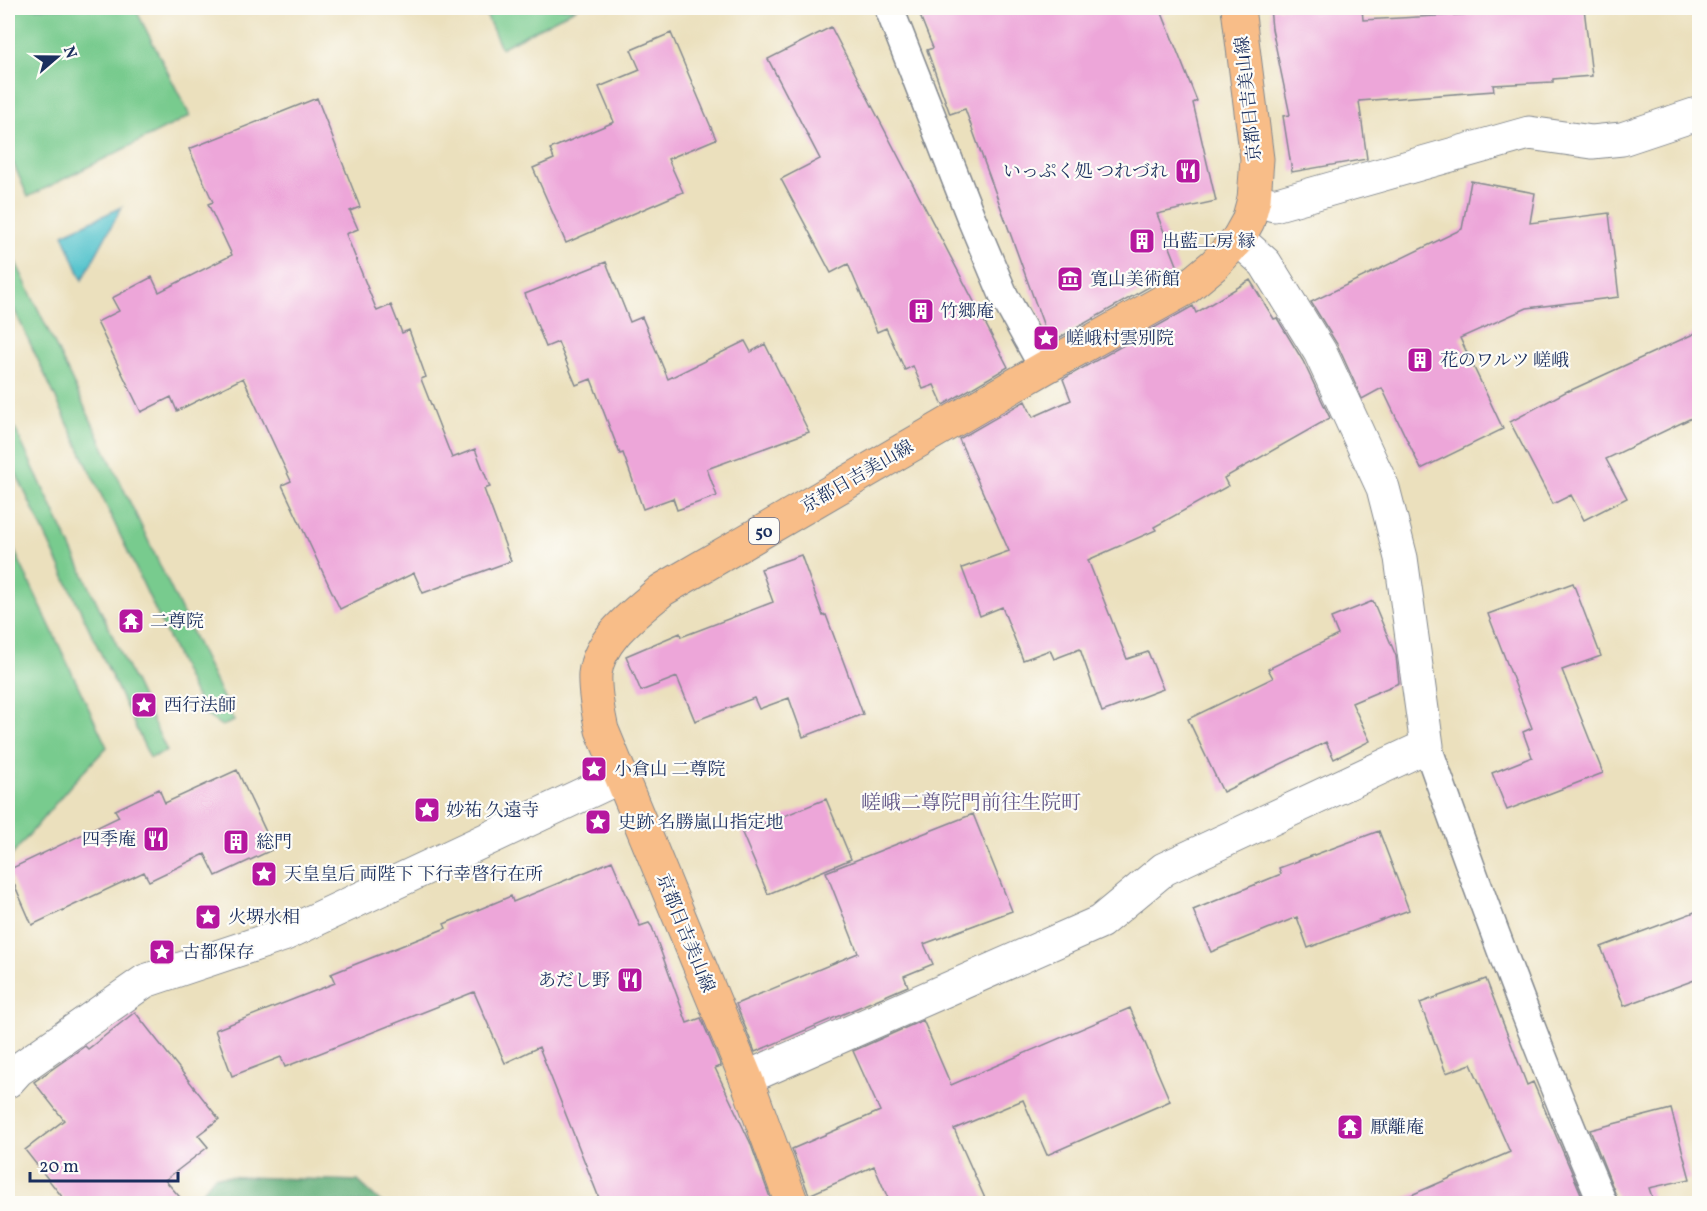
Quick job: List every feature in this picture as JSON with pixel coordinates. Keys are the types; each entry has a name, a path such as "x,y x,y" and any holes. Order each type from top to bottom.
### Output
{"main road":[{"name":"京都日吉美山線","path":"792,1203 746,1078 602,730 595,673 602,652 628,619 662,590 1044,368 1185,289 1214,265 1238,239 1248,221 1254,199 1257,159 1238,8"}],"street":[{"path":"1254,199 1274,205 1529,133 1592,142 1622,139 1700,113"},
{"path":"746,1078 1100,922 1164,869 1427,746 1401,558 1383,488 1320,352 1265,263 1238,239"},
{"path":"8,1081 18,1070 146,981 283,935 622,776"}],"lane":[{"path":"889,8 999,285 1044,368"},
{"path":"1427,746 1486,913 1565,1114 1604,1203"}],"green space":[{"path":"8,8 135,8 190,116 28,197 8,151"},
{"path":"483,8 577,8 501,48"},
{"path":"8,246 234,721 222,726 204,714 8,296"},
{"path":"8,414 167,751 150,758 8,456"},
{"path":"8,537 107,747 70,786 8,860"},
{"path":"215,1176 358,1181 382,1203 193,1203"}],"water":[{"path":"122,207 82,280 63,234"}],"building":[{"path":"917,8 1160,8 1197,101 1193,103 1216,201 1157,214 1179,270 1050,343 965,109 950,114 927,50 933,48"},
{"path":"1270,8 1362,8 1363,20 1584,8 1592,76 1553,79 1553,82 1493,85 1494,91 1359,101 1367,159 1292,172 1283,116 1290,115 1272,29"},
{"path":"831,27 1008,367 943,405 934,385 923,389 913,366 905,370 886,328 877,332 848,264 831,273 781,179 820,159 768,59"},
{"path":"671,33 716,139 668,159 683,192 566,243 533,168 554,159 550,149 614,122 599,87 640,70 631,50"},
{"path":"317,98 360,207 350,211 358,229 346,234 377,311 391,305 402,333 409,330 426,377 421,379 452,458 475,449 490,487 484,489 511,561 423,593 414,573 340,609 282,485 291,481 243,378 177,411 171,397 141,412 97,322 119,311 112,298 152,277 159,292 232,255 208,204 213,202 189,149"},
{"path":"1471,181 1535,193 1530,223 1609,213 1619,297 1527,308 1460,338 1503,429 1421,469 1382,388 1362,399 1337,344 1311,302 1462,229"},
{"path":"606,262 630,322 642,317 668,379 745,341 751,352 765,344 809,432 707,469 717,496 677,510 673,498 643,509 623,453 620,454 591,379 576,385 558,342 546,347 525,294"},
{"path":"1250,280 1303,361 1330,418 1224,478 1228,486 1154,527 1156,530 1088,560 1127,659 1148,652 1163,689 1102,712 1080,649 1054,659 1050,650 1023,660 1002,607 980,616 962,568 1009,551 959,439 1025,401 1033,417 1071,400 1063,379 1193,306 1196,313"},
{"path":"1700,331 1700,414 1606,459 1627,498 1584,520 1571,495 1553,504 1510,422 1569,390"},
{"path":"801,555 863,714 803,737 789,698 759,709 754,698 695,721 677,677 641,691 626,656 680,633 681,637 773,602 761,569"},
{"path":"1573,583 1601,656 1562,670 1603,773 1507,810 1492,773 1532,757 1523,732 1532,728 1488,614"},
{"path":"1373,601 1396,656 1399,683 1352,703 1370,741 1334,759 1326,742 1223,792 1188,719 1273,678 1268,669 1338,635 1331,618"},
{"path":"237,770 274,849 216,876 205,854 149,881 144,872 32,925 8,870 119,817 115,810 159,789 165,803"},
{"path":"826,799 851,859 768,894 742,833"},
{"path":"973,814 1012,911 924,944 933,964 904,976 908,986 755,1052 736,1004 858,953 826,872"},
{"path":"1379,831 1409,910 1308,948 1297,917 1211,952 1193,910 1281,874 1279,868"},
{"path":"612,861 640,926 649,923 652,927 687,1023 701,1018 721,1066 715,1068 750,1142 772,1203 601,1203 539,1047 505,1063 474,992 285,1067 281,1057 232,1076 215,1030 335,983 331,974 446,928 444,924 511,896 513,902"},
{"path":"1700,910 1700,978 1624,1006 1601,947"},
{"path":"1486,979 1527,1085 1533,1082 1585,1203 1393,1203 1510,1152 1471,1064 1446,1073 1420,1003"},
{"path":"1130,1008 1170,1101 1047,1155 1023,1100 954,1129 987,1203 890,1203 874,1166 809,1195 792,1149 880,1111 853,1051 923,1020 951,1085"},
{"path":"135,1012 219,1119 198,1135 208,1147 165,1180 185,1203 67,1203 25,1150 64,1120 34,1082 85,1046 88,1049"},
{"path":"1671,1109 1690,1179 1649,1188 1654,1203 1619,1203 1590,1130"}],"place":[{"name":"いっぷく処 つれづれ","path":"1188,171"},
{"name":"出藍工房 縁","path":"1142,241"},
{"name":"寛山美術館","path":"1070,279"},
{"name":"竹郷庵","path":"921,311"},
{"name":"嵯峨村雲別院","path":"1046,338"},
{"name":"花のワルツ 嵯峨","path":"1420,360"},
{"name":"二尊院","path":"131,621"},
{"name":"西行法師","path":"144,705"},
{"name":"小倉山 二尊院","path":"594,769"},
{"name":"妙祐 久遠寺","path":"427,810"},
{"name":"史跡 名勝嵐山指定地","path":"598,822"},
{"name":"四季庵","path":"156,839"},
{"name":"総門","path":"236,842"},
{"name":"天皇皇后 両陛下 下行幸晵行在所","path":"264,874"},
{"name":"火堺水相","path":"208,917"},
{"name":"古都保存","path":"162,952"},
{"name":"あだし野","path":"630,980"},
{"name":"厭離庵","path":"1350,1127"}],"district":[{"name":"嵯峨二尊院門前往生院町","path":"971,802"}]}
